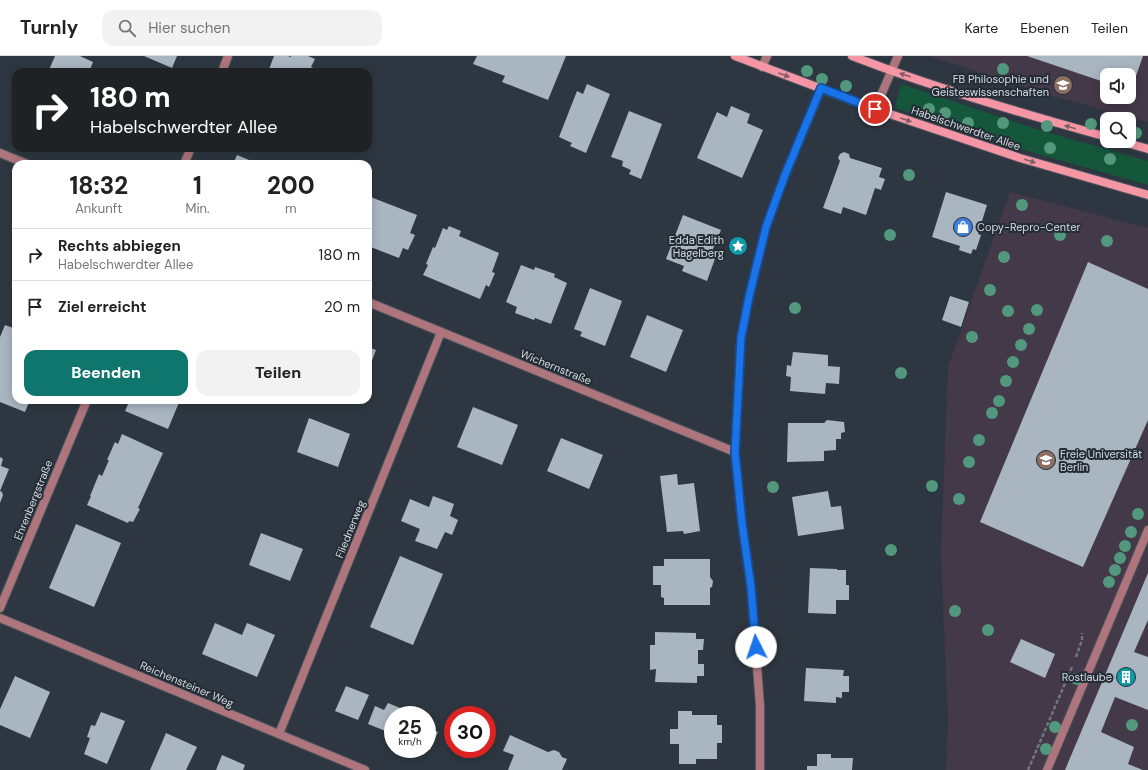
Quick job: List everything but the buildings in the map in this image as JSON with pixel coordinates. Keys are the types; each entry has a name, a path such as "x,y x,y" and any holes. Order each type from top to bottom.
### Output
{"main road":[{"name":"Habelschwerdter Allee","path":"735,56 875,109 1020,158 1148,195"},
{"path":"852,56 1011,110 1100,135"},
{"path":"1136,146 1148,149"}],"street":[{"path":"224,68 228,56"},
{"path":"762,67 767,56"},
{"path":"875,109 898,56"},
{"path":"760,770 760,706 751,587 742,523 735,452 741,338 749,297 766,227 785,175 821,88"},
{"path":"0,153 17,160"},
{"name":"Wichernstraße","path":"372,304 735,452"},
{"name":"Fliednerweg","path":"279,734 441,332"},
{"name":"Ehrenbergstraße","path":"0,608 85,404"},
{"path":"1046,770 1148,530"},
{"name":"Reichensteiner Weg","path":"0,618 365,770"}],"path":[{"path":"1028,770 1077,656 1082,640 1082,633"}],"shaded area":[{"name":"FB Philosophie und Geisteswissenschaften","path":"929,56 1148,56 1148,122 1136,119 1136,112 1112,112 1050,95"},
{"name":"Freie Universität Berlin","path":"1010,192 1148,228 1148,770 946,770 948,721 941,554 948,367"}],"green space":[{"path":"901,84 1039,130 1148,161 1148,185 1031,152 895,108"}],"place":[{"name":"FB Philosophie und Geisteswissenschaften","path":"1063,85"},
{"name":"Copy-Repro-Center","path":"963,227"},
{"name":"Edda Edith Hagelberg","path":"738,246"},
{"name":"Freie Universität Berlin","path":"1046,460"},
{"name":"Rostlaube","path":"1126,677"}],"route":[{"path":"756,647 751,587 742,523 735,452 741,338 749,297 766,227 785,175 821,88 875,109"}]}
